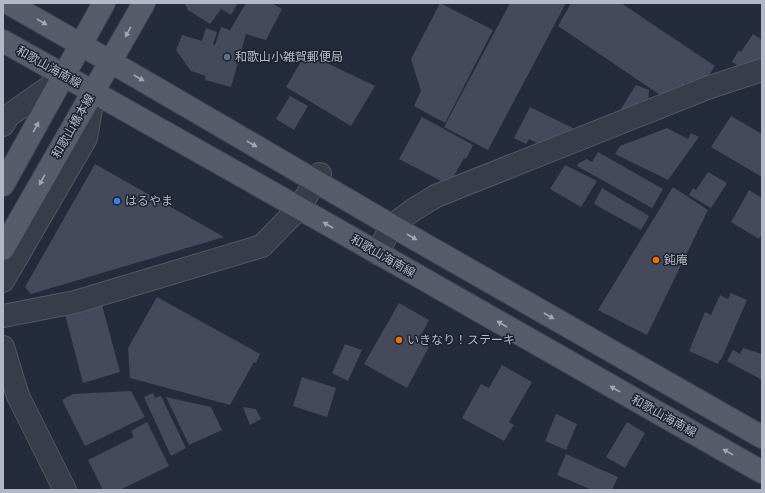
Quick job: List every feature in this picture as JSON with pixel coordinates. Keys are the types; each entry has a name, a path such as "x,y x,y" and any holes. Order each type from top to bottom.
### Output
{"main road":[{"path":"8,3 318,177 392,226 610,352 762,437"},
{"path":"3,186 104,3"},
{"name":"和歌山橋本線","path":"3,249 144,3"},
{"name":"和歌山海南線","path":"3,41 94,91 762,472"}],"street":[{"path":"377,253 392,226 413,210 436,196 707,88 762,70"},
{"path":"3,125 8,116 65,76"},
{"path":"3,281 86,138 94,91"},
{"path":"3,316 75,302 262,246 299,208 318,177"},
{"path":"3,347 18,396 65,490"}],"building":[{"path":"184,3 238,3 231,15 221,9 210,24 188,10"},
{"path":"246,3 272,3 282,9 266,40 246,34 231,87 205,80 206,76 191,71 176,50 182,35 202,41 206,28 217,32 213,44 215,45 221,27 230,30"},
{"path":"440,3 493,30 445,123 414,106 421,91 411,59"},
{"path":"510,3 566,3 488,150 444,127"},
{"path":"571,3 621,3 715,66 699,90 686,82 672,103 558,26"},
{"path":"753,34 762,40 762,61 755,77 732,62 739,50 741,52"},
{"path":"306,53 375,86 351,126 286,87"},
{"path":"636,85 649,90 647,116 617,115"},
{"path":"290,96 308,106 294,130 276,119"},
{"path":"530,107 587,135 553,151 529,139 526,144 514,138"},
{"path":"731,116 762,134 762,177 711,147"},
{"path":"422,117 473,145 466,159 464,158 449,185 399,159"},
{"path":"667,128 688,139 691,133 699,137 668,180 615,154 620,146"},
{"path":"598,152 663,189 652,208 577,166 579,163 587,159 592,162"},
{"name":"はるやま","path":"95,164 224,237 31,294 25,287"},
{"path":"565,165 597,181 581,207 550,189"},
{"path":"708,172 727,183 711,208 689,195 693,188 696,190"},
{"name":"鈍庵","path":"673,187 708,210 647,335 598,310"},
{"path":"602,188 649,216 641,230 594,204"},
{"path":"749,190 762,198 762,234 759,239 731,222"},
{"path":"731,293 747,300 718,364 689,351 705,312 711,315 720,295 728,299"},
{"path":"100,297 120,372 83,383 63,307"},
{"path":"157,297 260,354 230,405 130,378 128,348"},
{"path":"399,303 429,320 418,341 429,347 407,388 364,364"},
{"path":"345,344 362,350 348,381 332,373"},
{"path":"743,348 762,354 762,380 727,361 733,350 740,354"},
{"path":"502,365 532,382 509,422 514,425 504,441 462,418 481,384 489,388"},
{"path":"302,377 336,388 327,417 293,406"},
{"path":"131,391 145,417 85,446 62,400 73,394"},
{"path":"153,393 155,398 161,396 186,448 171,456 144,397"},
{"path":"166,397 211,407 222,430 189,445"},
{"path":"243,407 256,409 261,419 250,425"},
{"path":"556,414 577,424 566,450 545,441"},
{"path":"147,422 169,466 120,490 103,490 88,460 134,437 131,431"},
{"path":"627,422 645,433 625,468 606,457"},
{"path":"566,454 618,477 612,490 592,490 557,475"}],"place":[{"name":"和歌山小雑賀郵便局","path":"227,57"},
{"name":"はるやま","path":"117,201"},
{"name":"鈍庵","path":"656,260"},
{"name":"いきなり！ステーキ","path":"399,340"}]}
